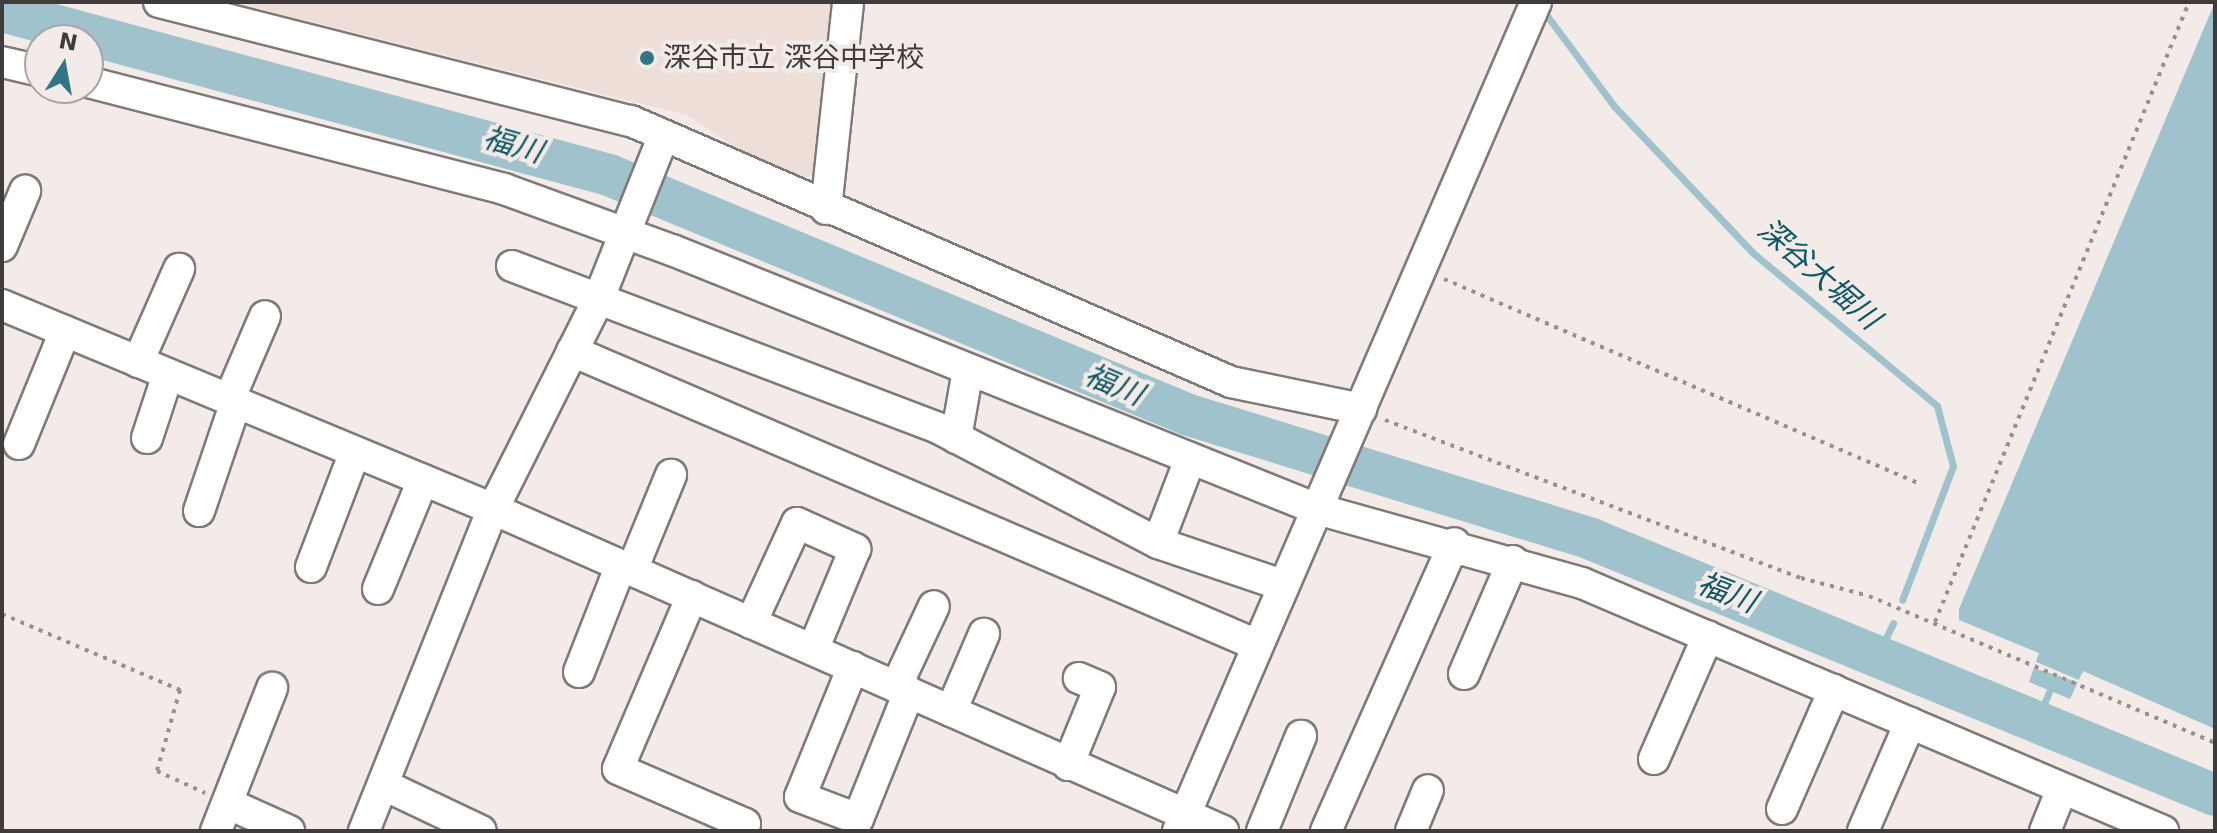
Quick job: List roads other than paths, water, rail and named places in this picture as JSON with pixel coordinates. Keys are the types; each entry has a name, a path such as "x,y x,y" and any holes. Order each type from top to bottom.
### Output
{"street":[{"path":"159,2 661,142 1231,382 1357,417"},
{"path":"826,209 848,2"},
{"path":"1181,824 1536,2"},
{"path":"2,62 24,67"},
{"path":"104,86 345,144 626,229 1189,462 1513,561 1708,636 2163,831"},
{"path":"364,831 493,509 599,298 661,142"},
{"path":"2,246 25,191"},
{"path":"512,266 956,438 1158,543 1282,585"},
{"path":"138,362 179,269"},
{"path":"2,305 493,509 692,596 1068,765 1181,824 1223,831"},
{"path":"199,511 233,401 265,316"},
{"path":"19,444 65,331"},
{"path":"572,351 1257,645"},
{"path":"956,438 968,370"},
{"path":"147,438 168,374"},
{"path":"311,567 355,452"},
{"path":"1158,543 1189,462"},
{"path":"579,672 671,475"},
{"path":"378,589 423,480"},
{"path":"751,623 797,523 855,549 813,650"},
{"path":"1326,831 1454,543"},
{"path":"1464,674 1513,561"},
{"path":"692,596 618,769 745,824 741,831"},
{"path":"853,667 800,797 858,819 934,606"},
{"path":"951,711 984,634"},
{"path":"1654,759 1708,636"},
{"path":"1068,765 1100,687 1079,678"},
{"path":"272,688 223,818 289,831"},
{"path":"1782,809 1834,690"},
{"path":"1863,831 1910,723"},
{"path":"1262,831 1301,736"},
{"path":"384,785 481,831"},
{"path":"2045,831 2062,789"},
{"path":"1411,831 1428,790"}],"water":[{"path":"2215,2 2215,729 2083,671 2070,699 2029,682 2039,653 1959,620 1959,609"}],"waterway":[{"name":"福川","path":"2,11 609,175 1189,415 1591,539 2215,795"},
{"name":"深谷大堀川","path":"1545,13 1614,106 1753,253 1937,406 1953,466 1902,600"},
{"name":"深谷大堀川","path":"1879,652 1893,623"},
{"path":"2038,719 2052,684"}],"place":[{"name":"深谷市立 深谷中学校","path":"647,58"}]}
